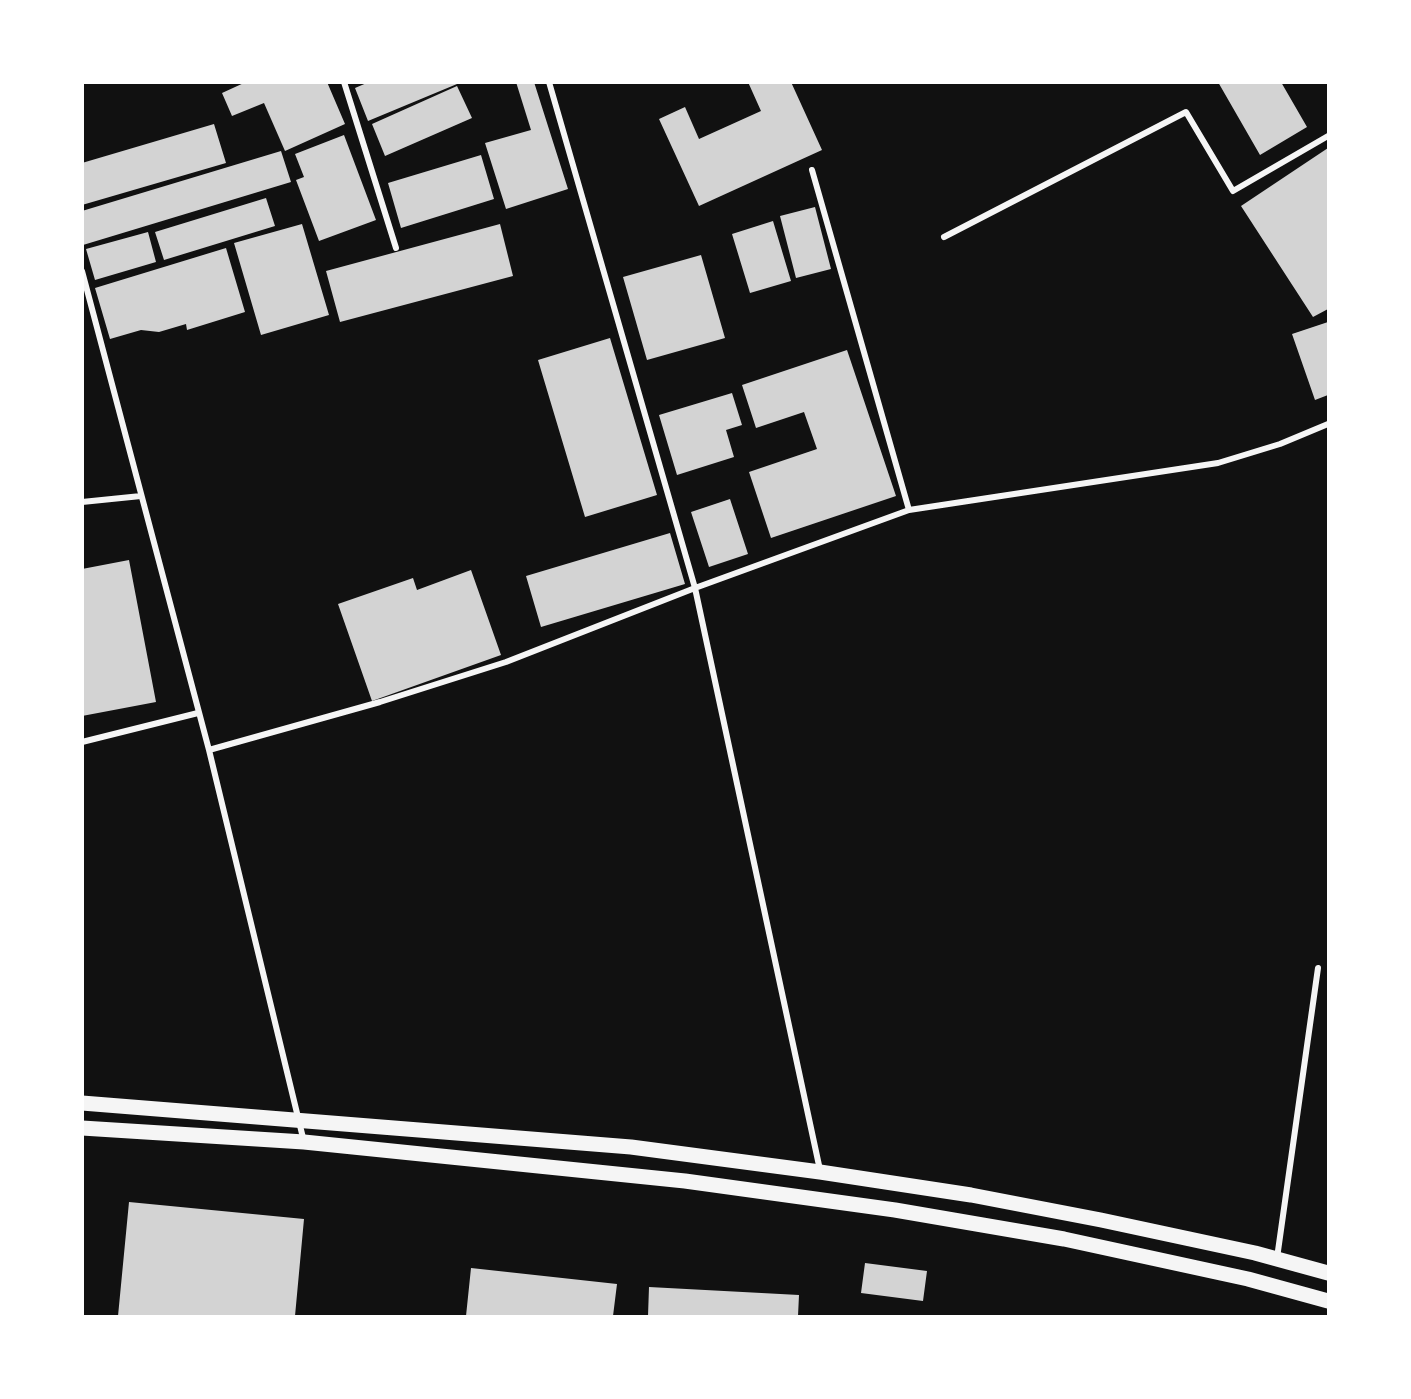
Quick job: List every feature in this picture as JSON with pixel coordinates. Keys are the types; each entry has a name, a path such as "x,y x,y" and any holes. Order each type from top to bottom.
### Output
{"main road":[{"path":"82,1103 631,1147 820,1172 971,1195 1101,1220 1329,1273"},
{"path":"82,1128 304,1142 685,1181 895,1210 1064,1239 1248,1279 1329,1301"}],"street":[{"path":"344,82 396,248"},
{"path":"549,82 695,588 820,1172"},
{"path":"944,237 1186,111 1233,191 1329,136"},
{"path":"813,170 909,510"},
{"path":"82,271 209,750 304,1142"},
{"path":"209,750 380,702 507,662 695,588 909,510 1218,463 1280,444 1329,424"},
{"path":"82,502 141,496"},
{"path":"82,742 198,713"},
{"path":"1276,1259 1318,968"}],"building":[{"path":"246,82 327,82 345,124 285,151 264,103 232,116 222,93"},
{"path":"369,82 457,82 457,84 368,121 355,88"},
{"path":"516,82 534,82 568,189 506,209 485,143 531,130"},
{"path":"748,82 791,82 822,150 699,206 659,119 685,107 699,139 761,111"},
{"path":"1218,82 1281,82 1307,127 1260,155"},
{"path":"457,86 472,118 385,156 372,124"},
{"path":"214,124 226,163 82,205 82,163"},
{"path":"344,135 376,220 319,241 296,180 304,177 295,154"},
{"path":"1328,148 1328,309 1313,317 1241,206"},
{"path":"281,151 291,182 83,245 82,211"},
{"path":"481,155 494,199 401,228 388,183"},
{"path":"266,198 275,226 164,260 155,232"},
{"path":"815,207 831,269 796,278 780,216"},
{"path":"773,221 791,281 750,293 732,234"},
{"path":"302,224 329,315 261,335 234,243"},
{"path":"500,224 513,276 340,322 326,271"},
{"path":"148,232 156,262 95,280 86,249"},
{"path":"226,248 245,312 187,330 186,324 159,332 141,330 110,339 95,288"},
{"path":"701,255 725,338 647,360 623,277"},
{"path":"1328,322 1328,395 1315,400 1292,334"},
{"path":"610,338 657,495 585,517 538,360"},
{"path":"847,350 896,496 771,538 749,472 817,449 804,412 756,428 742,385"},
{"path":"732,393 742,425 726,430 734,457 677,475 659,415"},
{"path":"730,499 748,554 709,567 691,512"},
{"path":"670,533 685,584 541,627 526,576"},
{"path":"129,560 156,702 82,716 82,569"},
{"path":"471,570 501,655 372,701 338,604 413,578 417,590"},
{"path":"129,1202 304,1219 295,1316 118,1316"},
{"path":"865,1263 927,1271 923,1301 861,1293"},
{"path":"471,1268 617,1284 613,1316 466,1316"},
{"path":"649,1287 799,1295 798,1316 648,1316"}]}
